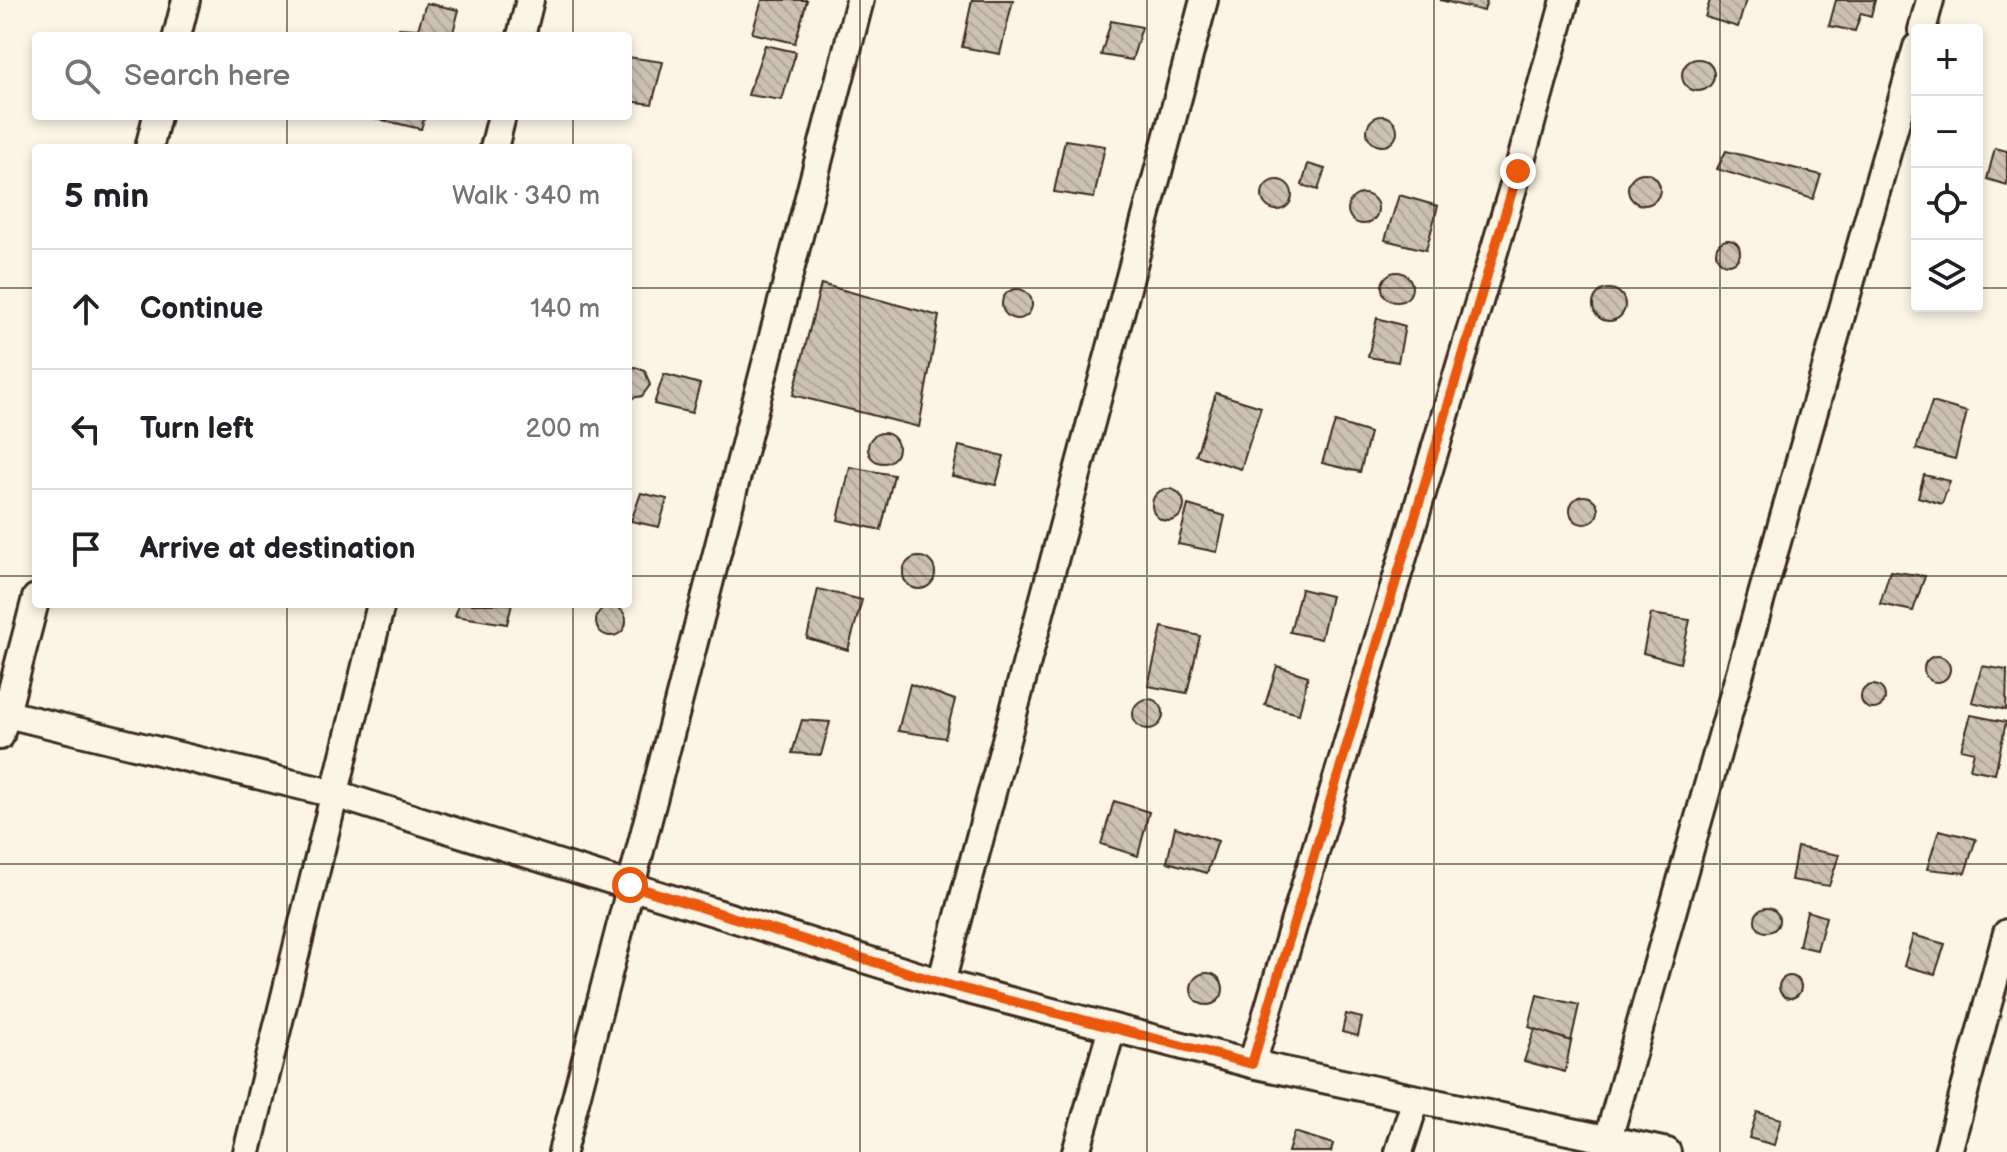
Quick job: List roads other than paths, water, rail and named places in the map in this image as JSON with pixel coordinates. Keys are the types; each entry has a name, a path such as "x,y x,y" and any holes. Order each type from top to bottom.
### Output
{"street":[{"path":"178,32 186,0"},
{"path":"522,32 530,0"},
{"path":"562,1152 860,0"},
{"path":"941,983 1204,0"},
{"path":"1252,1064 1518,171 1565,0"},
{"path":"1924,24 1930,0"},
{"path":"1608,1139 1911,68"},
{"path":"150,144 156,120"},
{"path":"495,144 501,120"},
{"path":"33,608 3,725 335,794 941,983 1252,1064 1667,1152"},
{"path":"247,1152 380,608"},
{"path":"1948,1152 2007,933"},
{"path":"1076,1152 1112,1028"},
{"path":"1399,1152 1416,1099"}]}
